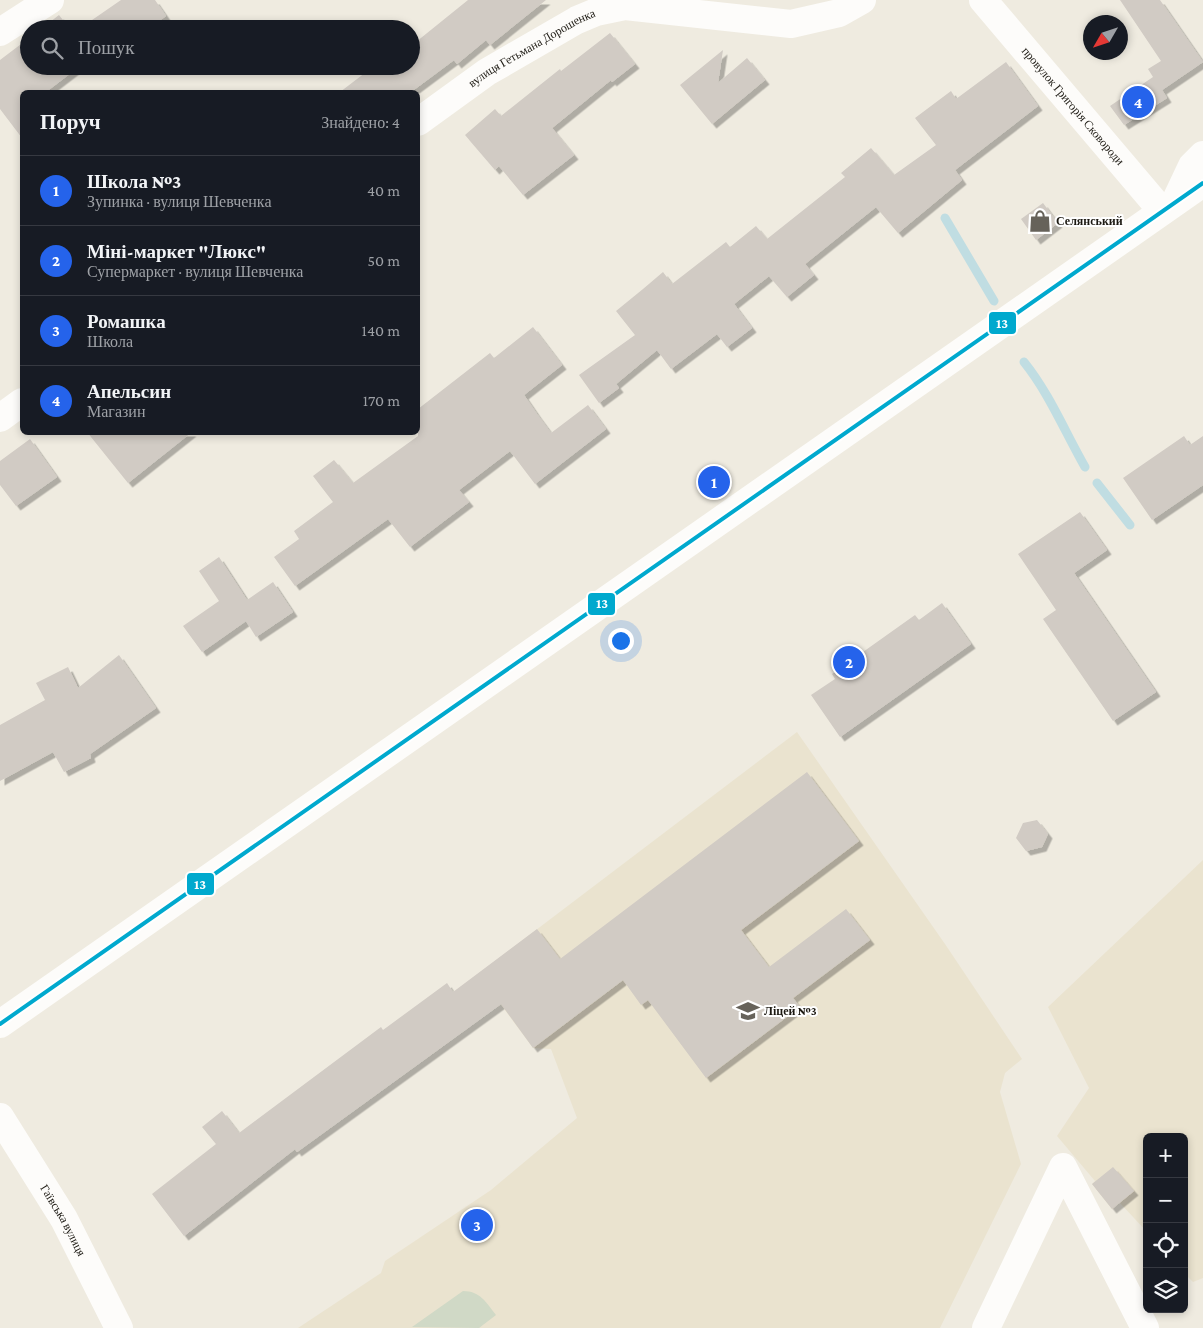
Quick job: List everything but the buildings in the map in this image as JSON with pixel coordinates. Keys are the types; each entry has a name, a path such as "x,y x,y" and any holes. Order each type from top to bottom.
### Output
{"main road":[{"path":"0,32 50,0"},
{"name":"вулиця Гетьмана Дорошенка","path":"420,121 487,72 570,24 596,12 625,6 791,24 839,13 862,0"},
{"name":"провулок Григорія Сковороди","path":"983,0 1169,207"},
{"path":"1169,207 1192,166 1203,155"},
{"path":"0,1024 1203,183"},
{"path":"0,418 20,403"},
{"name":"Гаївська вулиця","path":"0,1117 64,1219 120,1328"},
{"path":"986,1328 1063,1167 1145,1328"}],"shaded area":[{"name":"Ліцей №3","path":"797,732 945,944 1022,1059 1005,1073 1000,1092 1021,1164 940,1328 298,1328 381,1273 385,1261 491,1190 577,1118 551,1049 533,1048 478,974"},
{"path":"1203,860 1203,1278 1193,1282 1188,1277 1188,1133 1143,1133 1143,1228 1120,1203 1112,1209 1092,1184 1095,1181 1057,1136 1089,1088 1048,1007"}],"green space":[{"path":"463,1291 469,1291 478,1295 496,1315 479,1328 412,1327"}],"waterway":[{"path":"945,218 994,301"},
{"path":"1024,362 1049,400 1085,467"},
{"path":"1097,483 1130,525"}],"transit line":[{"name":"13","path":"0,1024 1203,183"}],"place":[{"name":"Апельсин","path":"1138,102"},
{"name":"Селянський","path":"1040,221"},
{"name":"Школа №3","path":"714,482"},
{"name":"Міні-маркет \"Люкс\"","path":"849,662"},
{"name":"Ліцей №3","path":"748,1011"},
{"name":"Ромашка","path":"477,1225"}]}
